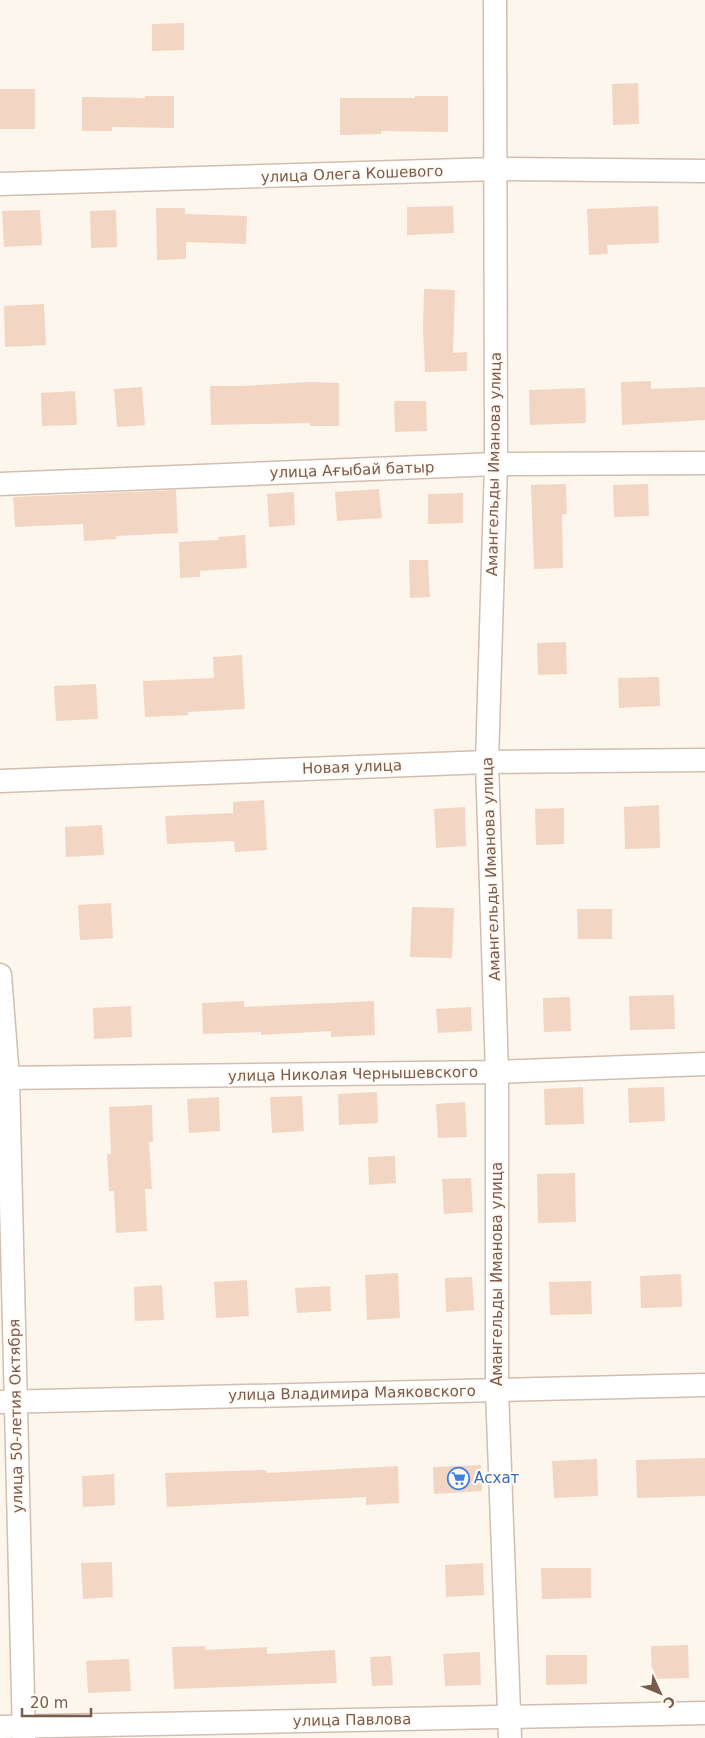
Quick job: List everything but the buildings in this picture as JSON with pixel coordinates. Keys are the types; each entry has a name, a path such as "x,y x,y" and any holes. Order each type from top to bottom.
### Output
{"street":[{"name":"Амангельды Иманова улица","path":"495,0 496,464 487,762 497,1072 497,1390 510,1728"},
{"name":"улица Олега Кошевого","path":"0,184 495,169 705,171"},
{"name":"улица Ағыбай батыр","path":"0,484 496,464 705,463"},
{"name":"Новая улица","path":"0,781 487,762 705,760"},
{"name":"улица 50-летия Октября","path":"0,975 4,1078 8,1401 23,1732"},
{"name":"улица Николая Чернышевского","path":"4,1078 497,1072 705,1064"},
{"name":"улица Владимира Маяковского","path":"8,1401 705,1385"},
{"name":"улица Павлова","path":"0,1727 23,1732 510,1728 705,1713"}],"place":[{"name":"Асхат","path":"458,1478"}]}
